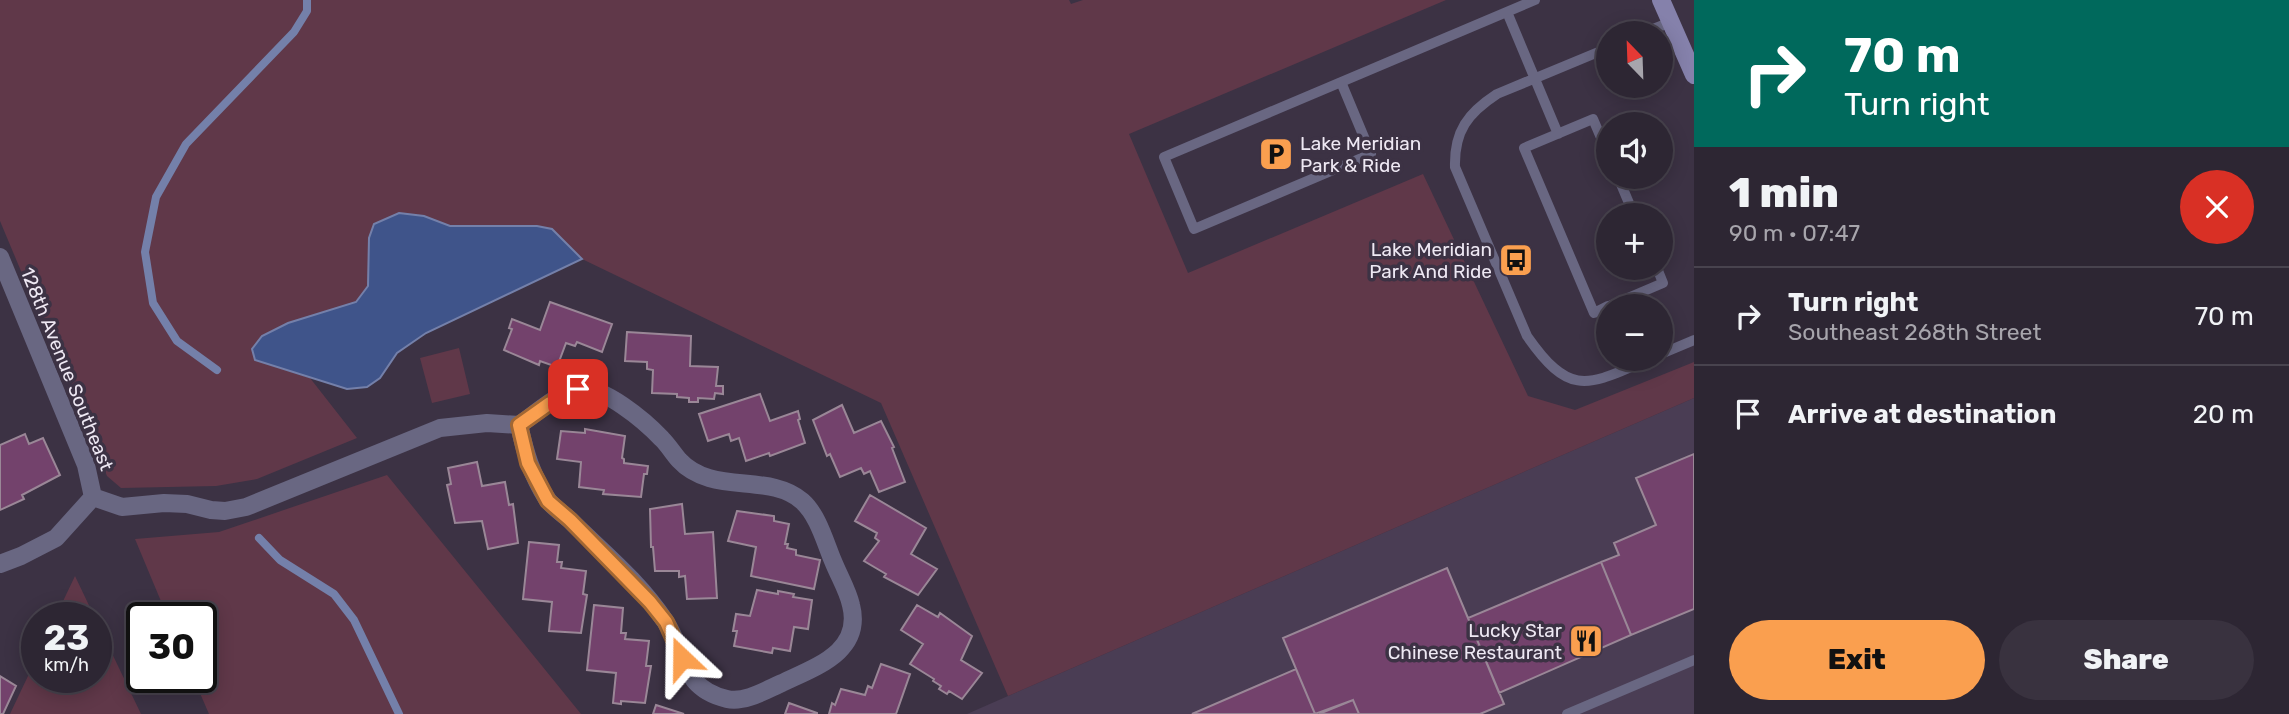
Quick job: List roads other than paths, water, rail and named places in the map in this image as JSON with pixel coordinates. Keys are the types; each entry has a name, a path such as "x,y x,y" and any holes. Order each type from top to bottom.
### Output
{"main road":[{"path":"1661,0 1671,21"},
{"path":"1673,27 1694,75"}],"street":[{"name":"128th Avenue Southeast","path":"0,257 86,465 93,496"},
{"path":"0,564 56,538 93,496 122,507 164,503 187,504 211,510 246,507 440,428 487,423 519,425 550,403 578,389 602,393 623,407 662,438 680,462 696,474 723,482 787,492 802,501 811,512 851,605 854,622 851,635 842,650 827,662 747,698 731,700 701,689 689,676 666,622 650,602 548,501 528,463 519,425"}],"lane":[{"path":"1341,82 1371,154 1194,229 1164,158 1341,82 1535,0"},
{"path":"1507,12 1558,134"},
{"path":"1596,53 1497,93 1482,103 1459,134 1454,149 1455,167 1527,336 1537,350 1569,379 1596,382 1622,371"},
{"path":"1596,126 1593,119 1524,148 1594,313 1596,312"},
{"path":"1637,294 1663,283 1662,280"},
{"path":"1673,349 1694,340"},
{"path":"1567,714 1694,660"}],"water":[{"path":"399,213 424,216 450,226 537,226 552,229 582,259 426,333 397,353 380,378 367,387 347,389 255,360 252,349 262,336 288,323 356,302 368,286 369,238 374,224"}],"waterway":[{"path":"217,370 177,341 153,303 145,252 156,197 186,144 294,32 307,11 307,0"},
{"path":"259,538 280,560 334,594 354,620 399,714"}],"place":[{"name":"Lake Meridian Park & Ride","path":"1276,154"},
{"name":"Lake Meridian Park And Ride","path":"1516,260"},
{"name":"Lucky Star Chinese Restaurant","path":"1586,641"}]}
